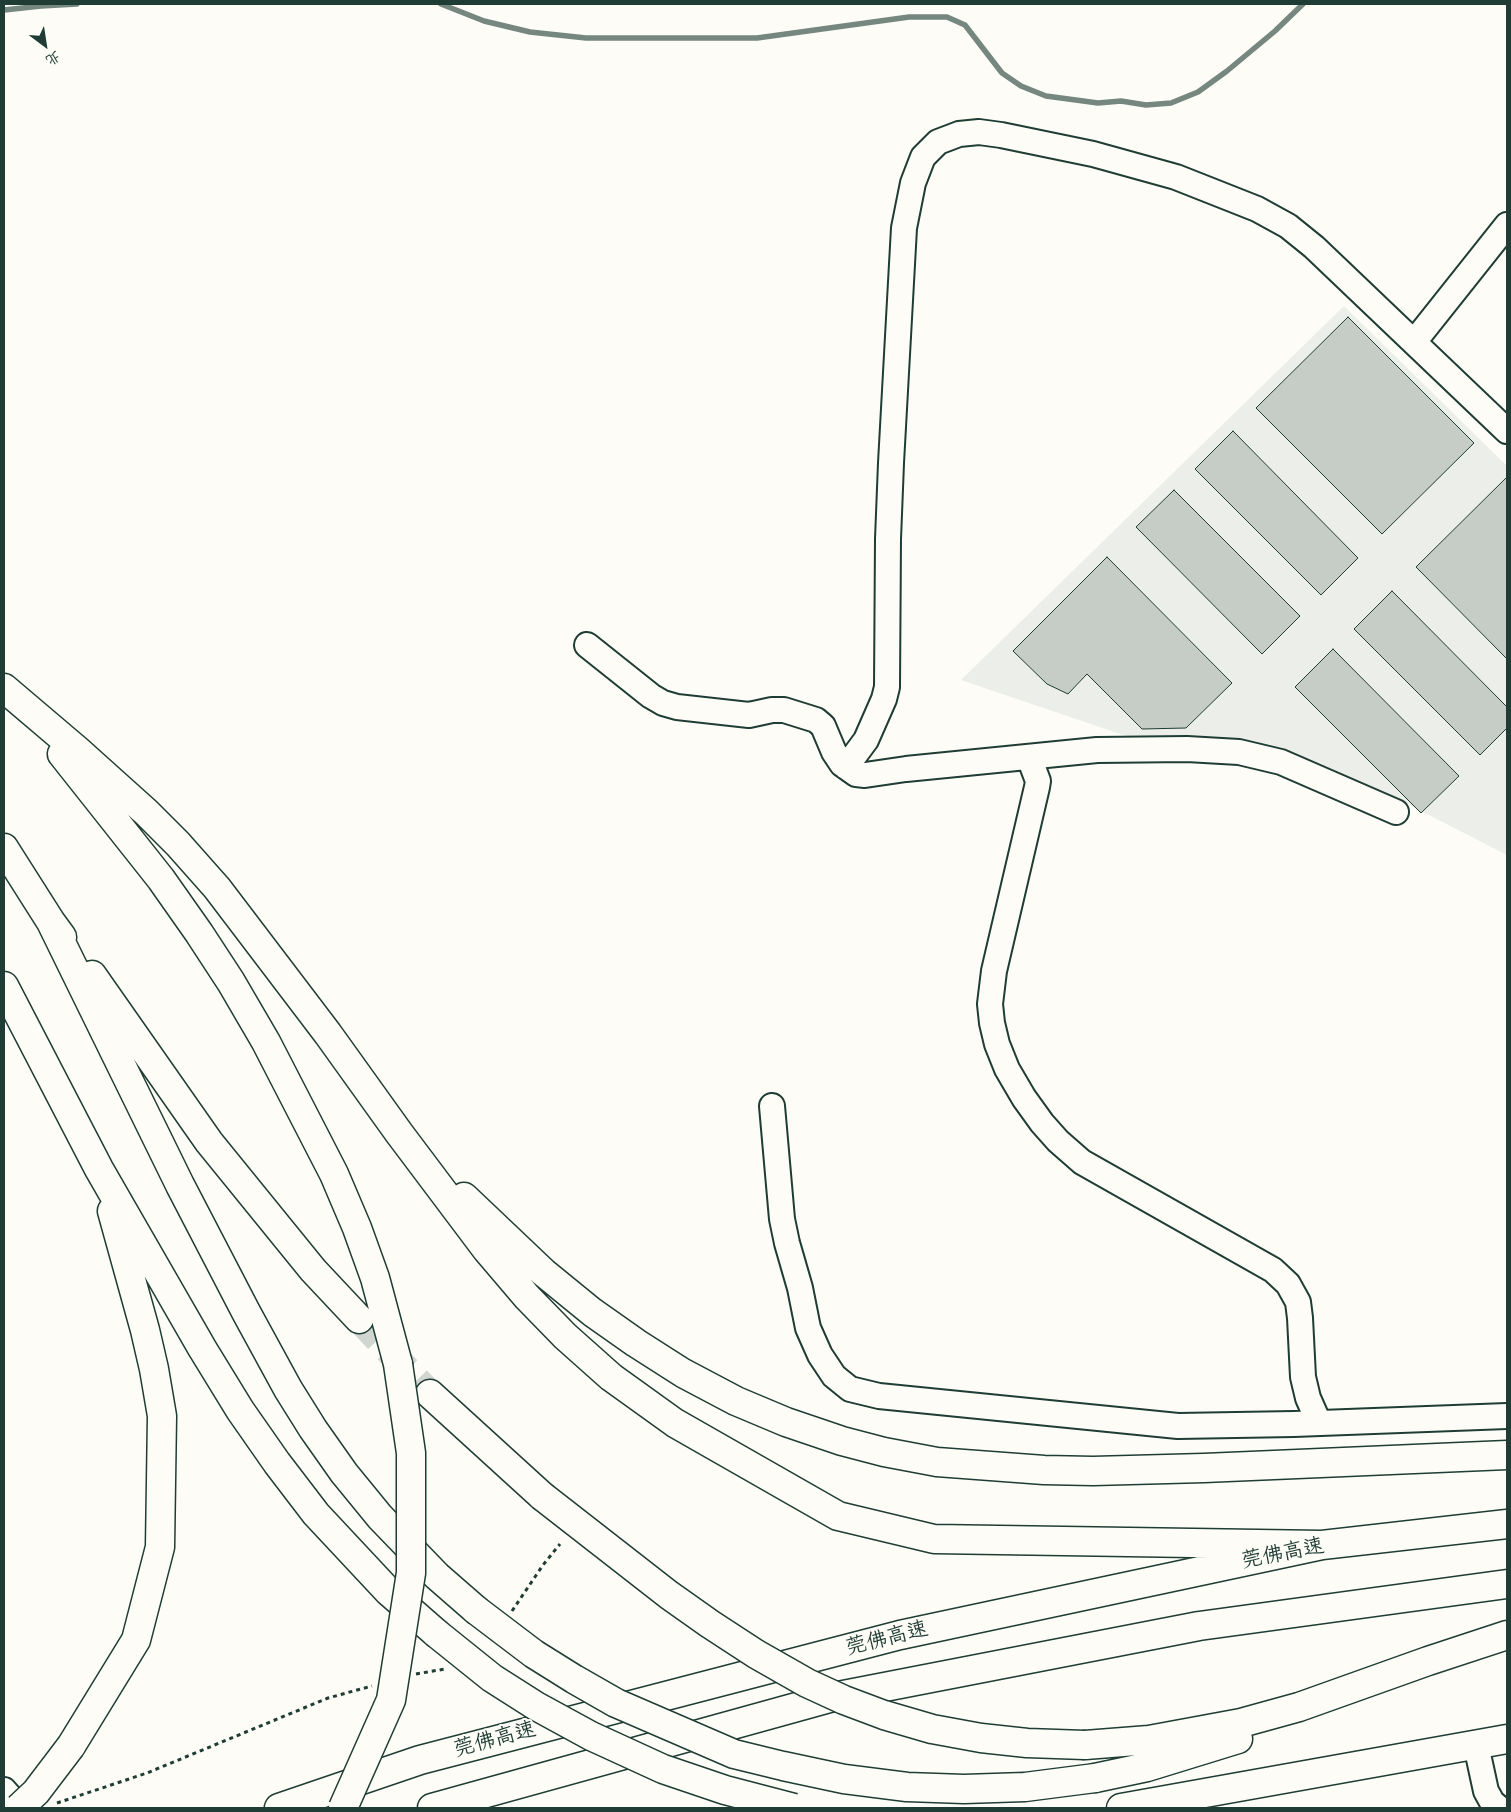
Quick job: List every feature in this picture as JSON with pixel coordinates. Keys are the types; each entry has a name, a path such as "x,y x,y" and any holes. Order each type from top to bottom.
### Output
{"highway":[{"path":"11,695 78,750 146,812 204,873 328,1034 399,1134 487,1250 527,1297 565,1336 611,1377 675,1423 838,1516 934,1540 1322,1545"},
{"path":"11,695 56,746 161,879 231,982 266,1042 334,1174 357,1228 378,1287 398,1364 411,1453 411,1573 391,1700 343,1808"},
{"path":"4,848 51,922 96,980 209,1142 313,1270 359,1319"},
{"path":"51,922 246,1312 293,1397 344,1473 380,1517 437,1576 476,1610 534,1654 574,1680 616,1703 734,1754 844,1779 907,1787 964,1789 1025,1787 1095,1778 1147,1767 1258,1732 1354,1689"},
{"path":"4,986 99,1169 240,1410 316,1514 355,1557 388,1591 436,1633 492,1678 536,1706 591,1736 663,1769 725,1790 794,1808"},
{"path":"399,1134 543,1272 592,1312 636,1344 736,1401 786,1422 842,1441 884,1452 937,1462 1044,1470 1204,1468 1507,1455"},
{"path":"19,1808 36,1792 71,1746 136,1640 160,1547 162,1416 154,1369 137,1302 99,1169"},
{"path":"430,1394 542,1496 661,1589 710,1624 764,1659 844,1700 884,1715 932,1729 981,1738 1027,1743 1085,1745 1149,1740 1241,1723 1298,1707 1507,1635"},
{"name":"莞佛高速","path":"279,1808 420,1760 900,1635 1322,1545 1507,1524"},
{"name":"莞佛高速","path":"432,1808 833,1697 1199,1626 1507,1584"},
{"path":"1121,1808 1507,1739"}],"street":[{"path":"846,768 866,740 884,699 887,687 889,511 904,228 913,183 923,158 938,142 959,134 979,132 1093,154 1176,177 1257,209 1302,236 1507,431"},
{"path":"1414,342 1507,225"},
{"path":"587,645 651,696 677,708 732,714 757,714 772,710 784,710 816,720 823,726 834,752 846,768 856,774 865,775 906,769 1097,750 1187,748 1239,752 1281,762 1396,812"},
{"path":"1029,757 1038,782 996,961 990,1004 997,1044 1007,1069 1024,1098 1042,1123 1058,1141 1082,1162 1273,1270 1288,1284 1298,1302 1303,1377 1308,1398 1320,1423"},
{"path":"772,1106 782,1219 808,1328 820,1355 834,1376 850,1389 880,1396 1178,1426 1507,1416"},
{"path":"1476,1745 1486,1791 1492,1802 1499,1808"},
{"path":"4,1790 19,1808"}],"path":[{"path":"507,1618 520,1603 543,1565 560,1544"},
{"path":"413,1675 451,1669"},
{"path":"53,1805 147,1773 328,1698 376,1685"}],"shaded area":[{"path":"1344,306 1507,466 1507,855 1386,793 1287,752 1238,738 1135,739 961,680"}],"building":[{"path":"1348,317 1474,443 1382,534 1256,408"},
{"path":"1233,431 1358,558 1321,595 1195,469"},
{"path":"1507,477 1507,659 1416,567"},
{"path":"1174,490 1300,616 1262,654 1136,527"},
{"path":"1107,557 1232,683 1186,728 1142,729 1087,674 1068,694 1047,684 1013,651"},
{"path":"1392,591 1507,707 1507,728 1480,755 1354,629"},
{"path":"1333,649 1459,776 1421,813 1295,687"}],"waterway":[{"path":"4,10 77,4"},
{"path":"441,4 484,21 530,32 586,38 757,38 909,17 947,17 965,25 1002,73 1021,86 1046,96 1098,103 1121,101 1146,105 1171,103 1198,92 1227,71 1275,31 1303,4"}],"tunnel":[{"path":"359,1319 430,1394"}]}
